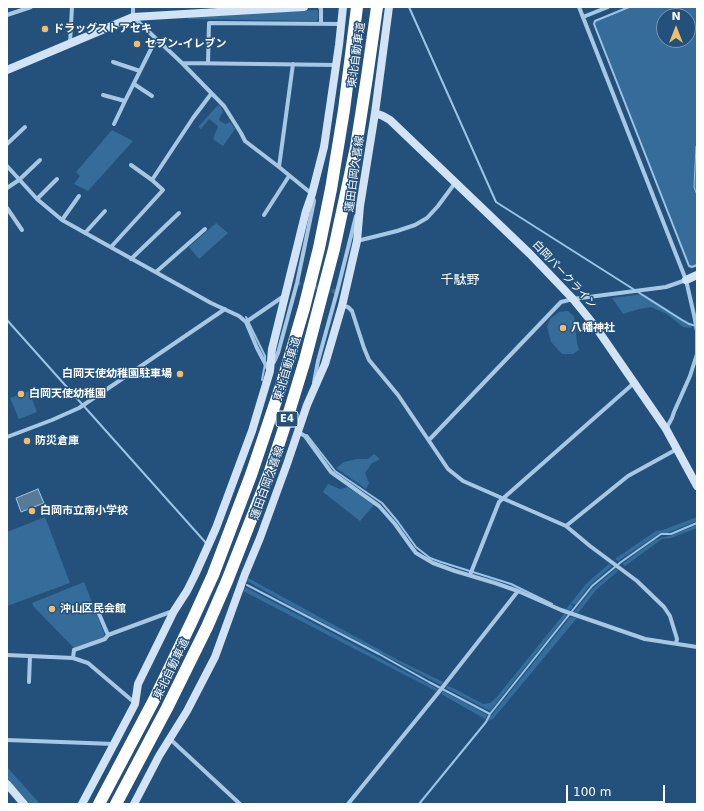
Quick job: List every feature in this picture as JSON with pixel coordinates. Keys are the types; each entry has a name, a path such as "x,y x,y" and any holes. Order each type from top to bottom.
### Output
{"highway":[{"name":"東北自動車道","path":"99,804 154,700 213,575 252,475 282,383 304,308 332,189 357,7"},
{"name":"東北自動車道","path":"116,804 170,702 207,627 227,581 269,474 320,308 337,236 357,140 376,7"}],"street":[{"path":"7,15 32,7"},
{"path":"70,43 72,7"},
{"path":"82,804 135,704 138,684 174,610 187,591 195,575 216,528 252,431 270,371 278,353 297,282 314,201 312,194 245,141 241,132 224,106 182,63 133,17 133,7"},
{"path":"7,70 133,17 304,7"},
{"path":"320,7 321,24"},
{"path":"270,371 272,349 285,295 324,147 343,7"},
{"name":"蓮田白岡久喜線","path":"134,804 159,756 187,711 215,657 313,392 325,364 342,306 357,241 360,206 375,114 389,7"},
{"path":"580,7 686,280 697,331 696,354 690,376 666,430"},
{"path":"583,17 608,7"},
{"path":"208,63 209,23 341,24"},
{"path":"114,124 156,39"},
{"path":"113,62 140,71"},
{"path":"182,63 336,65"},
{"path":"279,167 293,64"},
{"path":"134,84 152,96"},
{"path":"152,180 193,118 212,94"},
{"path":"103,95 125,101"},
{"name":"白岡パークライン","path":"375,114 390,120 530,254 573,299 595,326 666,430 678,449 697,486"},
{"path":"7,144 25,127"},
{"path":"7,188 19,180 40,160"},
{"path":"111,247 163,190 131,165"},
{"path":"7,166 38,199 62,220 239,316 246,322 257,348 270,371"},
{"path":"264,215 289,176"},
{"path":"38,199 57,179"},
{"path":"357,241 397,231 415,225 427,218 456,183"},
{"path":"62,220 79,196"},
{"path":"313,392 318,361 354,223 360,206"},
{"path":"7,208 22,230"},
{"path":"85,233 105,211"},
{"path":"132,259 179,213"},
{"path":"156,272 205,229"},
{"path":"429,440 560,302 666,287 697,275"},
{"path":"246,322 285,295"},
{"path":"342,306 352,311 369,360 398,395 448,469 464,481 566,526 609,561 637,581 664,607 670,616 677,639 676,643"},
{"path":"7,437 79,408 224,309"},
{"path":"470,575 499,502 502,498 634,383"},
{"path":"298,432 305,436 331,472 379,506 395,524 416,553 433,563 518,591 576,616 645,639 697,647"},
{"path":"566,526 628,476 678,449"},
{"path":"348,804 518,591"},
{"path":"97,609 108,635"},
{"path":"73,658 74,650 105,638 108,635 174,610"},
{"path":"7,655 73,658 88,663 135,704"},
{"path":"29,682 30,656"},
{"path":"170,738 240,804"},
{"path":"7,740 114,744"},
{"path":"7,784 24,804"}],"shaded area":[{"path":"627,7 697,7 697,266 692,268 689,267 593,23 594,20"},
{"path":"318,10 318,19 316,21 188,19 186,16"},
{"path":"218,105 221,107 223,112 219,120 225,124 230,122 235,129 223,146 213,139 218,126 209,119 201,129 198,127"},
{"path":"112,130 133,141 88,191 74,184 80,176 76,172"},
{"path":"697,145 697,195 694,187"},
{"path":"216,223 228,233 199,259 189,247"},
{"path":"644,294 691,323 692,328 683,327 667,314 651,307 623,314 612,298"},
{"path":"568,311 574,316 579,350 573,354 562,354 551,342 547,327 550,319 559,312"},
{"path":"29,391 37,412 19,419 10,398"},
{"path":"374,454 380,459 371,464 365,473 369,483 366,489 336,468 344,462 357,459 368,459"},
{"path":"328,484 340,489 348,487 374,505 360,521 323,492"},
{"path":"38,489 44,503 21,512 16,498"},
{"path":"45,517 70,583 7,606 7,532"},
{"path":"697,517 697,521 667,533 660,533 618,561 615,559 656,531 663,530"},
{"path":"697,525 697,528 671,538 662,539 625,566 622,564 655,540 670,536"},
{"path":"609,564 612,566 590,585 575,605 572,603 571,605 573,606 570,610 566,609 586,584"},
{"path":"616,569 618,571 596,590 578,613 574,612 593,588"},
{"path":"248,578 400,661 443,682 441,685 302,612 247,581"},
{"path":"84,582 104,633 104,637 74,648 34,607 32,603"},
{"path":"245,587 438,689 436,691 243,591"},
{"path":"564,614 567,615 490,711 446,688 447,686 451,687 483,704 490,703 496,698"},
{"path":"570,617 577,618 493,719 488,721 490,716"},
{"path":"443,691 488,715 485,719 441,694"},
{"path":"7,767 40,804 29,804 7,779"}],"waterway":[{"path":"409,7 496,202 682,320 696,326"},
{"path":"629,7 595,21 594,24 689,266 692,267 697,265"},
{"path":"246,317 265,356 265,360"},
{"path":"7,320 206,543"},
{"path":"262,380 265,364"},
{"path":"307,435 335,471 382,503 416,547 430,558 511,584 552,604"},
{"path":"247,585 490,714 592,586 621,562 661,534 671,534 697,523"},
{"path":"419,804 486,722 490,714"}],"tunnel":[{"path":"297,283 337,292"}],"place":[{"name":"ドラッグストアセキ","path":"45,29"},
{"name":"セブン-イレブン","path":"137,44"},
{"name":"八幡神社","path":"563,328"},
{"name":"白岡天使幼稚園駐車場","path":"180,374"},
{"name":"白岡天使幼稚園","path":"21,394"},
{"name":"防災倉庫","path":"27,441"},
{"name":"白岡市立南小学校","path":"32,511"},
{"name":"沖山区民会館","path":"52,609"}],"district":[{"name":"千駄野","path":"460,281"}]}
